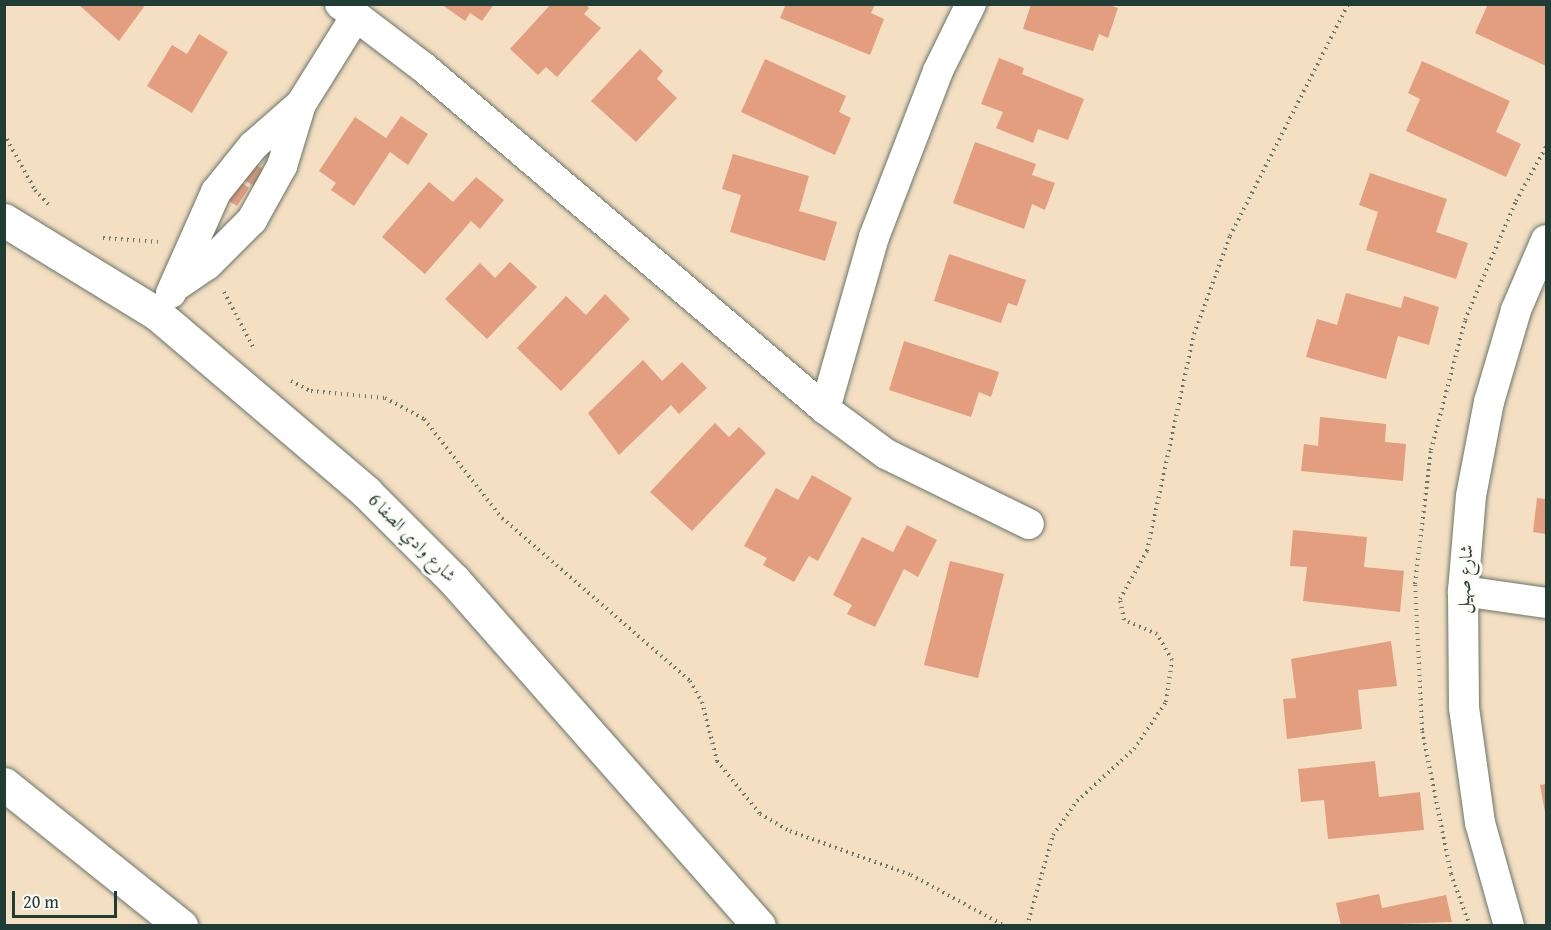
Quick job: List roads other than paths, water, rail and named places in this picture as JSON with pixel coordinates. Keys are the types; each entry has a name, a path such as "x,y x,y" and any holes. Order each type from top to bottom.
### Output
{"main road":[{"name":"شارع وادي الصفا 6","path":"4,220 156,313 274,410 446,572 759,926"},
{"path":"4,784 181,926"}],"street":[{"path":"825,409 874,237 938,71 971,4"},
{"path":"156,313 204,248 252,220 282,166 301,104 348,10 825,409 886,454 1029,524"},
{"path":"204,248 216,192 253,146 301,104"},
{"path":"253,146 282,166"},
{"name":"شارع صهيل","path":"1509,926 1480,823 1464,707 1463,591 1471,496 1489,402 1516,310 1546,240"},
{"path":"1463,591 1546,603"}]}
